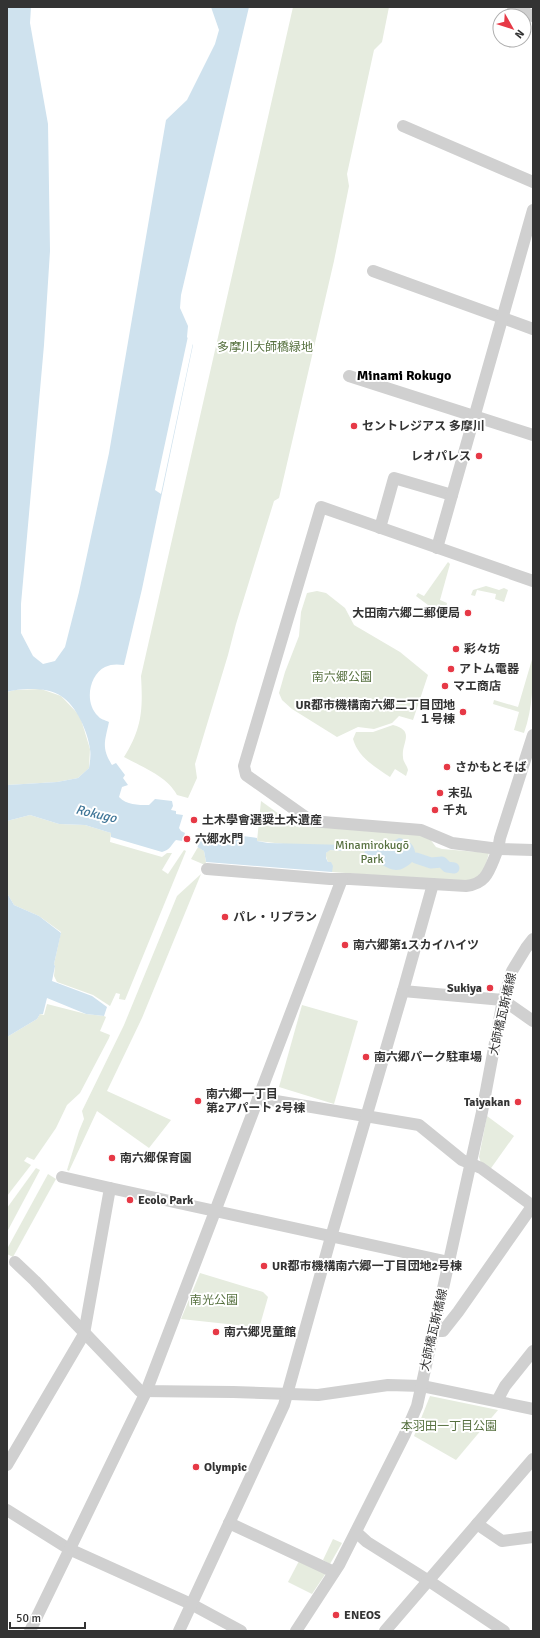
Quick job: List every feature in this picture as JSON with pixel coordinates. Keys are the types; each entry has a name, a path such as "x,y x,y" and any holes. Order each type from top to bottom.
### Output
{"street":[{"path":"513,7 533,16"},
{"path":"403,126 533,182"},
{"path":"437,548 533,210"},
{"path":"373,271 533,329"},
{"path":"349,376 533,435"},
{"path":"380,528 394,478 452,495"},
{"path":"533,581 321,507 244,766 246,775 311,821 421,830 452,843 499,849 533,850"},
{"path":"207,869 330,880 342,879 466,886 478,883 489,873 499,849 500,838 533,735"},
{"path":"30,1631 146,1392 342,879"},
{"path":"179,1631 284,1405 433,884"},
{"name":"大師橋瓦斯橋線","path":"296,1631 334,1572 356,1532 411,1422 422,1386 471,1164 503,1000 512,971 526,948 533,940"},
{"path":"403,991 503,1000 533,1021"},
{"path":"258,1098 419,1126 462,1160 480,1168 533,1206 458,1312 443,1330 434,1331"},
{"path":"62,1177 449,1262"},
{"path":"7,1465 84,1334 110,1188"},
{"path":"15,1262 140,1391 318,1395 388,1385 422,1386 533,1409"},
{"path":"497,1401 505,1386 533,1351"},
{"path":"385,1631 533,1459"},
{"path":"7,1510 69,1549 191,1604 241,1631"},
{"path":"229,1523 334,1572"},
{"path":"477,1524 502,1541 533,1537"},
{"path":"356,1532 367,1542 504,1631"}],"green space":[{"name":"多摩川大師橋緑地","path":"293,7 389,7 382,42 374,50 347,174 349,186 334,261 279,498 274,501 236,624 195,764 197,778 188,798 177,795 173,788 161,777 124,757 135,737 138,728 142,699 141,676"},
{"path":"448,562 450,564 440,600 447,603 446,608 428,605 416,596 418,593 424,596"},
{"path":"486,586 499,590 504,588 508,590 504,602 495,599 496,594 477,590 475,596 471,595 473,590"},
{"name":"南六郷公園","path":"317,591 326,593 345,608 354,625 400,652 428,675 413,720 399,716 392,723 374,729 358,727 337,737 292,709 282,700 279,693 285,672 299,636 301,612 307,593"},
{"path":"533,656 531,705 524,733 514,730 519,712 493,704 494,700 518,707"},
{"path":"41,689 61,696 80,716 90,749 89,768 78,778 57,782 7,785 7,692 15,690"},
{"path":"393,725 400,728 406,734 403,759 408,770 406,776 395,769 390,777 363,756 355,745 353,739 356,732 373,732"},
{"name":"Minamirokugō Park","path":"261,801 297,827 306,817 427,835 436,847 442,849 489,853 484,871 474,881 439,880 332,872 326,853 329,850 347,851 257,841"},
{"path":"30,815 59,824 85,825 111,833 110,842 162,857 167,853 172,853 162,870 168,874 184,850 186,851 125,1000 119,999 120,994 116,993 110,1006 93,995 57,982 54,976 54,964 61,932 39,916 14,905 7,893 7,821"},
{"path":"198,847 204,851 206,862 205,865 191,859"},
{"path":"201,874 142,1018 107,1091 171,1120 149,1148 97,1111 69,1171 67,1170 84,1119 82,1111 124,1025 177,896"},
{"path":"47,1004 86,1014 104,1016 106,1017 100,1031 110,1035 80,1093 67,1105 56,1128 34,1160 27,1157 24,1161 31,1165 7,1196 7,1037 37,1019 40,1014 44,1015"},
{"path":"302,1005 358,1021 334,1104 279,1087"},
{"path":"487,1116 514,1136 489,1171 482,1166 479,1157"},
{"path":"36,1168 40,1170 7,1232 7,1208"},
{"path":"48,1174 56,1179 13,1257 7,1254 7,1249"},
{"name":"南光公園","path":"200,1273 263,1292 268,1297 260,1325 255,1327 181,1319"},
{"name":"本羽田一丁目公園","path":"430,1396 498,1410 456,1460 414,1436"},
{"path":"333,1539 342,1543 330,1564 323,1560"},
{"path":"299,1561 326,1573 312,1594 288,1582"}],"water":[{"name":"Rokugo","path":"7,7 31,7 30,23 48,124 50,251 44,345 21,604 21,633 33,656 43,664 55,661 65,647 79,592 109,453 166,120 187,100 215,44 219,30 211,7 249,7 181,295 180,308 188,326 187,337 193,345 142,589 124,665 116,664 105,667 95,676 90,690 91,704 94,710 100,718 109,722 105,744 106,754 112,765 116,763 125,775 123,778 128,785 122,787 119,797 125,802 136,805 149,805 155,799 172,801 173,806 171,810 176,811 176,814 183,815 179,828 185,833 182,841 176,840 169,849 162,852 111,837 111,833 85,825 59,824 30,815 7,821 7,785 57,782 78,778 89,768 90,754 89,742 84,727 72,706 61,696 49,691 34,689 7,692"},
{"path":"230,832 243,833 243,836 257,838 257,841 268,843 348,845 347,851 330,850 326,853 328,862 331,862 333,866 332,872 206,862 204,851 189,842 191,837 201,840 229,840"},
{"path":"399,838 410,842 414,847 416,858 401,869 390,869 364,857 365,849 380,848"},
{"path":"7,893 14,905 39,916 61,933 52,981 92,996 107,1007 104,1016 86,1014 47,998 43,1014 40,1014 37,1019 7,1037"}],"pier":[{"path":"190,327 189,337 193,343 161,494 155,490"},
{"path":"191,835 201,838 197,848 188,844"}],"waterway":[{"path":"416,858 431,863 442,862 447,867 454,868"}],"place":[{"name":"セントレジアス 多摩川","path":"354,426"},
{"name":"レオパレス","path":"479,456"},
{"name":"大田南六郷二郵便局","path":"468,613"},
{"name":"彩々坊","path":"456,649"},
{"name":"アトム電器","path":"451,669"},
{"name":"マエ商店","path":"445,686"},
{"name":"UR都市機構南六郷二丁目団地 １号棟","path":"463,712"},
{"name":"さかもとそば","path":"447,767"},
{"name":"末弘","path":"440,793"},
{"name":"千丸","path":"435,810"},
{"name":"土木學會選奨土木遺産","path":"194,820"},
{"name":"六郷水門","path":"187,839"},
{"name":"パレ・リプラン","path":"225,917"},
{"name":"南六郷第1スカイハイツ","path":"345,945"},
{"name":"Sukiya","path":"490,988"},
{"name":"南六郷パーク駐車場","path":"366,1057"},
{"name":"南六郷一丁目 第2アパート 2号棟","path":"198,1101"},
{"name":"Taiyakan","path":"518,1102"},
{"name":"南六郷保育園","path":"112,1158"},
{"name":"Ecolo Park","path":"130,1200"},
{"name":"UR都市機構南六郷一丁目団地2号棟","path":"264,1266"},
{"name":"南六郷児童館","path":"216,1332"},
{"name":"Olympic","path":"196,1467"},
{"name":"ENEOS","path":"336,1615"}],"district":[{"name":"Minami Rokugo","path":"404,375"}]}
